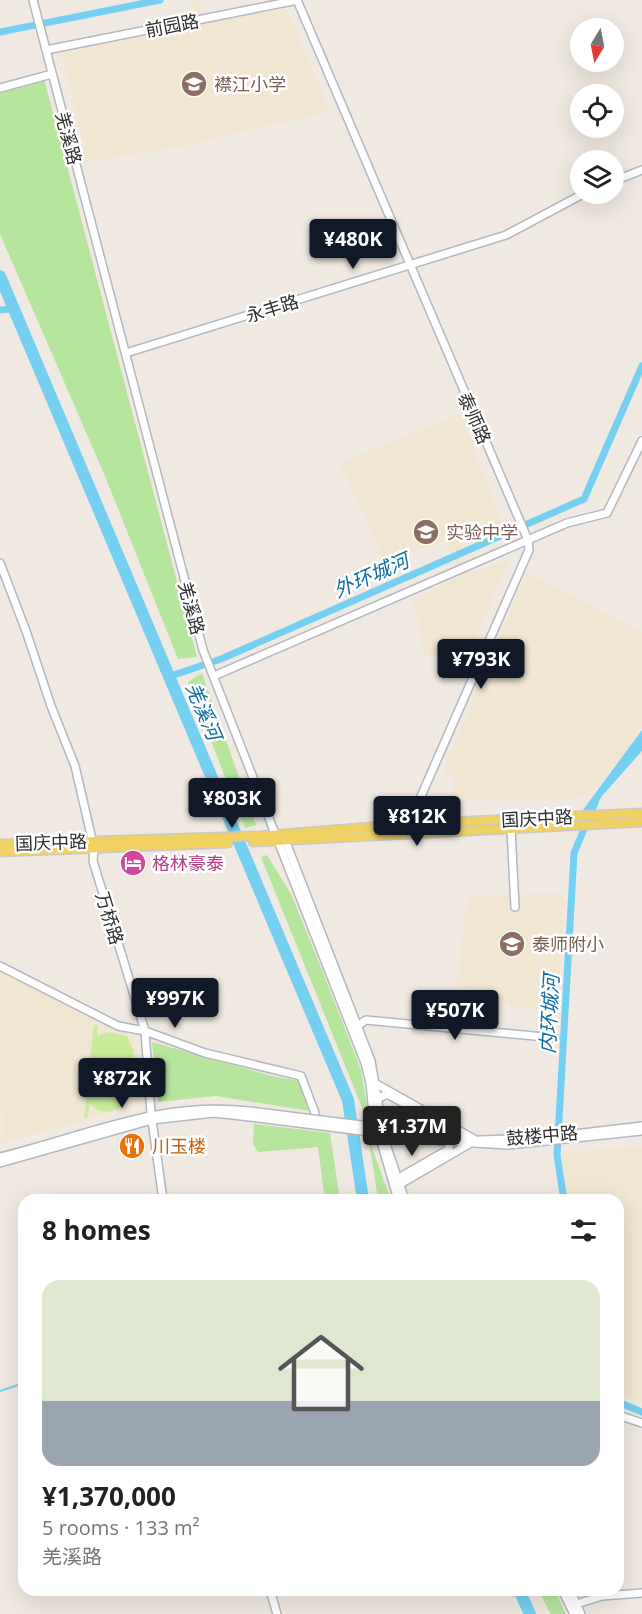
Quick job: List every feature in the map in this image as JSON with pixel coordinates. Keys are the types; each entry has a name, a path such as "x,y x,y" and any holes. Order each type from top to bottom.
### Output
{"main road":[{"name":"国庆中路","path":"0,844 259,839 409,825 642,813"},
{"name":"国庆中路","path":"280,837 405,835 642,822"},
{"name":"国庆中路","path":"0,852 93,844"}],"street":[{"name":"前园路","path":"45,47 298,0"},
{"name":"泰师路","path":"298,0 409,266 527,537"},
{"name":"羌溪路","path":"33,1 203,650 280,837 354,1028 373,1082 398,1194"},
{"path":"0,88 52,74"},
{"path":"624,177 642,170"},
{"name":"永丰路","path":"126,353 506,235 570,201"},
{"path":"214,676 527,537 567,523 608,513 642,441"},
{"path":"405,835 529,550 527,537"},
{"name":"万桥路","path":"0,563 75,766 93,844 93,861 145,1031 152,1117 162,1194"},
{"path":"511,829 515,907"},
{"path":"0,966 118,1026 145,1031 205,1053 301,1076 315,1113"},
{"path":"354,1028 366,1020 555,1038"},
{"name":"羌溪路","path":"373,1082 373,1114 402,1194"},
{"path":"373,1082 473,1142"},
{"path":"377,1099 387,1094 452,1130 445,1138"},
{"path":"0,1157 152,1117 214,1107 250,1114 507,1145 557,1138 642,1131"},
{"path":"0,1163 152,1117"},
{"name":"鼓楼中路","path":"557,1138 642,1126"},
{"path":"397,1183 449,1149 445,1138"},
{"path":"397,1183 473,1142"},
{"path":"624,1417 642,1423"},
{"path":"624,1594 642,1593"},
{"path":"272,1596 277,1614"},
{"path":"566,1596 581,1614"},
{"path":"571,1596 574,1614"},
{"path":"573,1605 602,1596"}],"shaded area":[{"name":"襟江小学","path":"191,0 198,0 204,23 287,9 331,111 188,145 88,162 62,56 65,51 199,26"},
{"name":"实验中学","path":"460,414 503,524 459,540 470,574 511,558 465,660 424,657 419,623 412,600 462,576 445,541 385,562 340,463"},
{"path":"527,572 642,632 642,727 619,760 583,797 567,800 451,799 455,778 443,771"},
{"name":"泰师附小","path":"563,893 565,901 558,1000 547,1010 499,1004 496,995 456,986 468,897"},
{"path":"0,970 110,1029 135,1036 142,1100 138,1105 2,1143"},
{"path":"642,1146 642,1401 624,1396 624,1194 566,1194 562,1153"}],"green space":[{"path":"44,79 197,657 178,659 105,476 0,234 0,93"},
{"path":"202,673 256,825 245,828 188,682"},
{"path":"267,855 291,894 361,1070 367,1107 363,1110 261,857"},
{"path":"94,1025 98,1025 97,1037 107,1032 127,1036 134,1052 126,1102 113,1111 98,1110 90,1103 87,1118 84,1118"},
{"path":"152,1042 272,1076 299,1081 310,1111 216,1096 158,1102"},
{"path":"254,1124 330,1133 339,1194 324,1194 318,1147 258,1152 253,1144"},
{"path":"369,1140 389,1194 377,1194"},
{"path":"541,1596 558,1596 566,1614 551,1614"}],"water":[{"path":"642,730 642,751 602,796 594,810 583,810"}],"waterway":[{"path":"0,32 160,0"},
{"name":"羌溪河","path":"0,276 348,1100 362,1194"},
{"path":"0,310 14,309"},
{"name":"外环城河","path":"168,677 221,659 584,499 642,366"},
{"name":"内环城河","path":"563,1194 557,1155 574,853 595,803"},
{"path":"0,1391 18,1385"},
{"path":"624,1404 642,1412"},
{"name":"羌溪河","path":"522,1596 530,1614"}],"place":[{"name":"襟江小学","path":"194,84"},
{"name":"实验中学","path":"426,532"},
{"name":"格林豪泰","path":"133,863"},
{"name":"泰师附小","path":"512,944"},
{"name":"川玉楼","path":"132,1146"}]}
